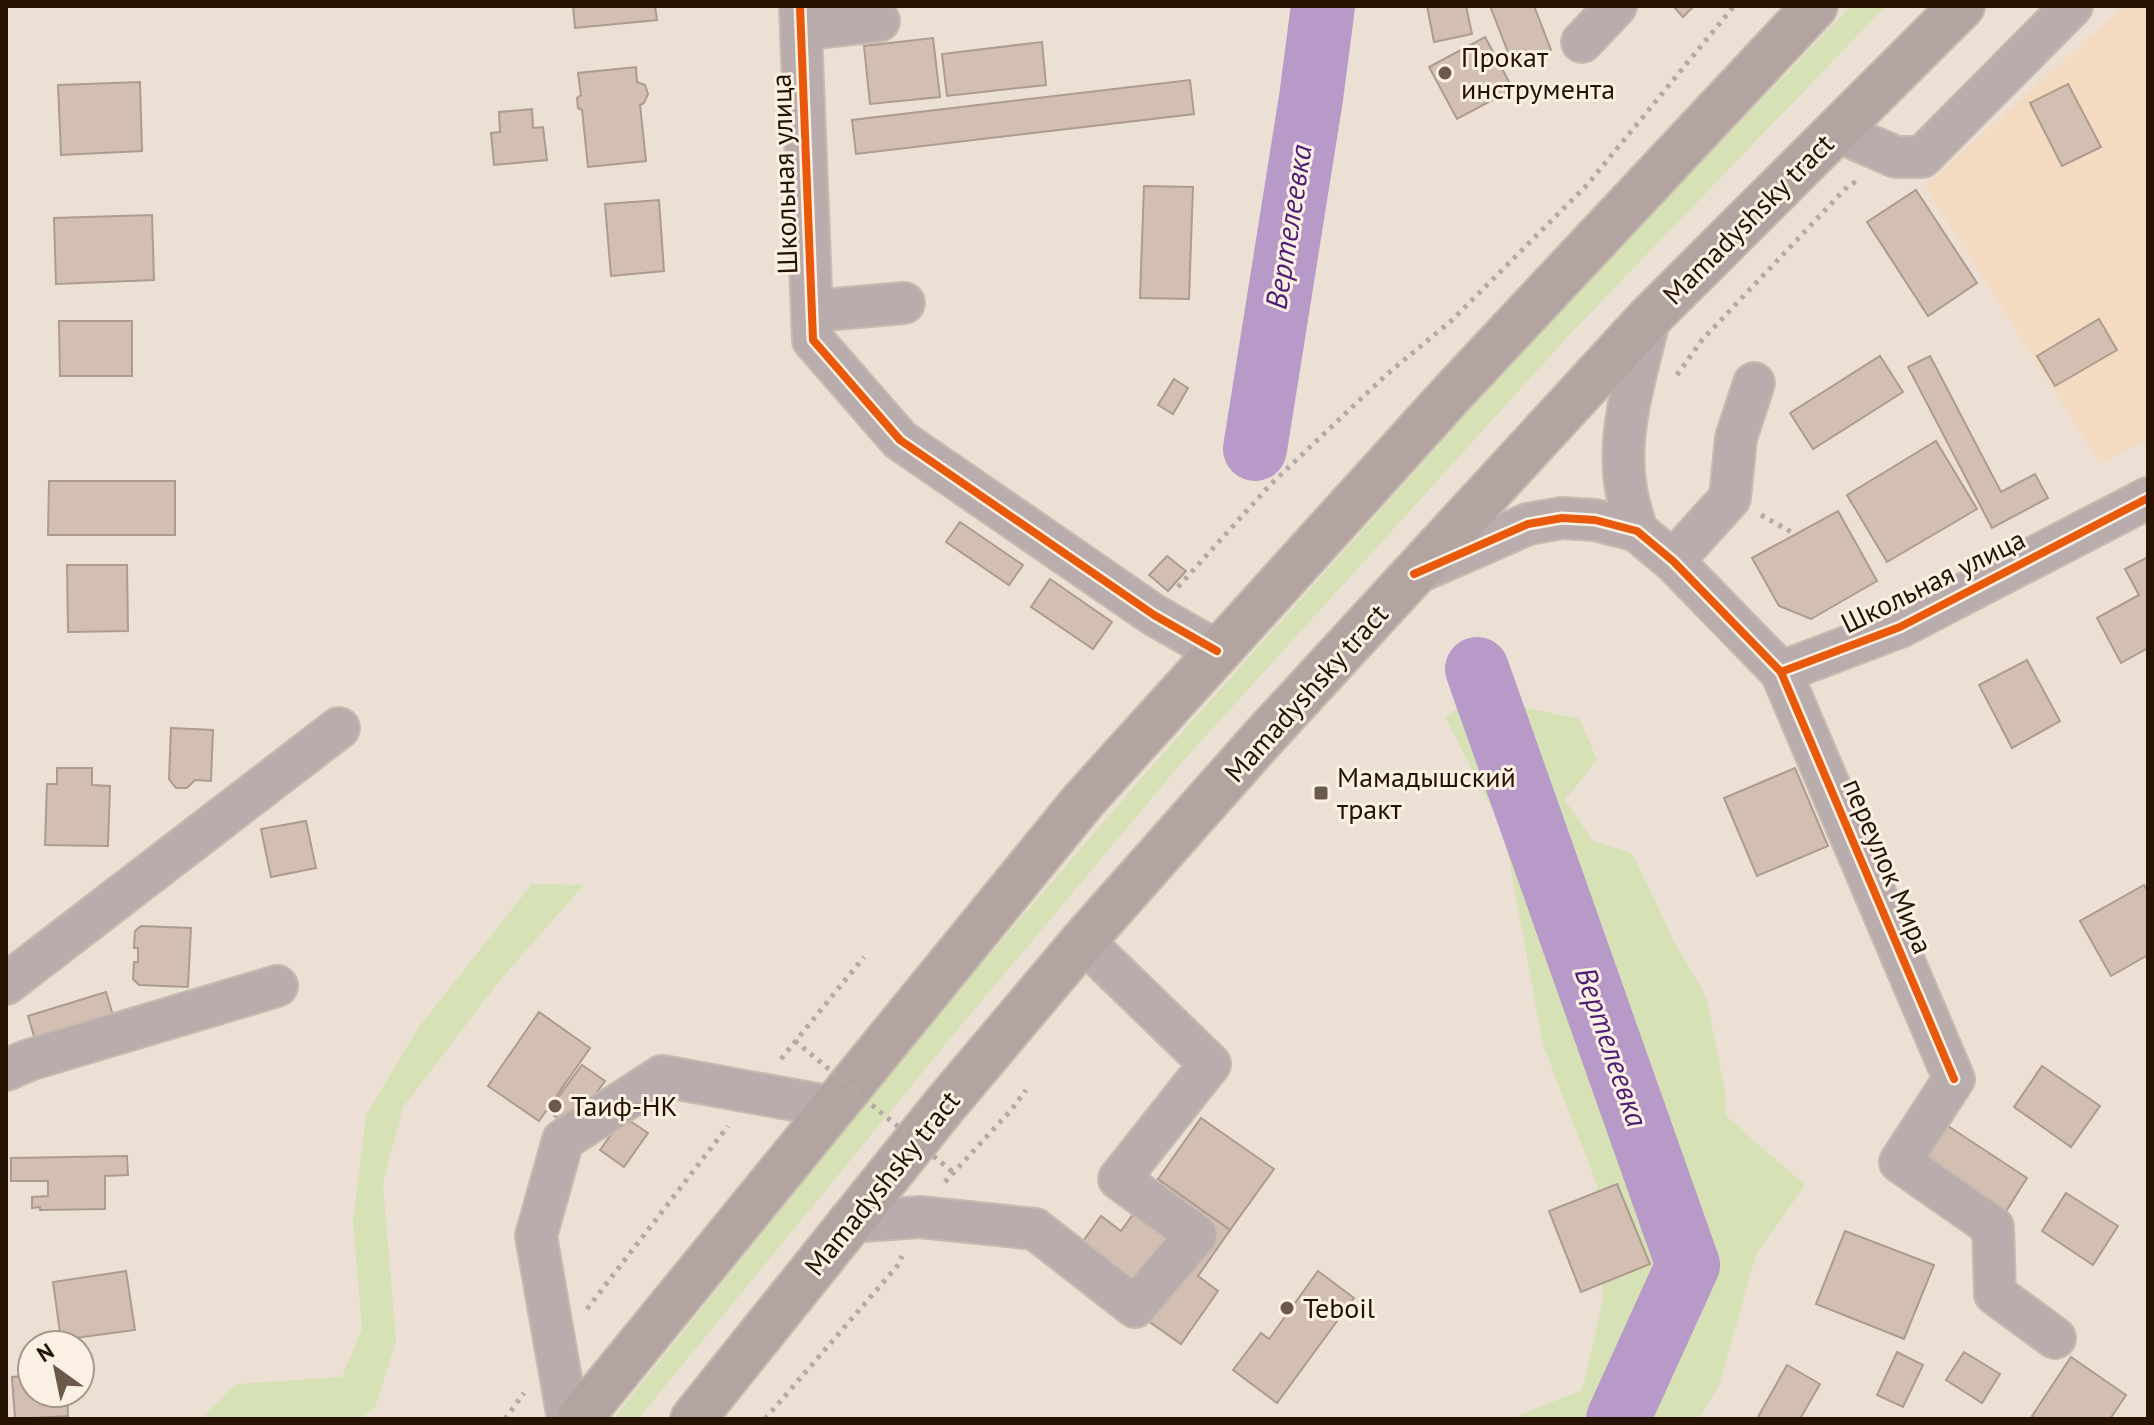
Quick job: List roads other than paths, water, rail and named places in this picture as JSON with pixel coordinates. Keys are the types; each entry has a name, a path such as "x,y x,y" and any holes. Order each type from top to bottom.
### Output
{"main road":[{"path":"579,1419 1083,801 1457,388 1815,6"},
{"name":"Mamadyshsky tract","path":"700,1416 848,1222 1083,941 1650,317 1962,6"}],"street":[{"path":"1582,42 1616,6"},
{"path":"1836,131 1896,157 1922,157 2072,6"},
{"path":"800,18 879,21"},
{"name":"Школьная улица","path":"800,18 812,326"},
{"path":"904,303 812,326 900,440 1154,615 1217,651"},
{"path":"1637,531 1626,488 1623,445 1629,404 1650,317"},
{"path":"1673,561 1730,498 1736,438 1754,383"},
{"name":"Школьная улица","path":"1781,672 1900,627 2148,498"},
{"path":"1414,574 1528,524 1562,518 1595,520 1637,531 1673,561 1781,672"},
{"name":"переулок Мира","path":"1781,672 1954,1079 1900,1162 1993,1227 1995,1294 2055,1338"},
{"path":"6,984 339,728"},
{"path":"848,1222 920,1217 1035,1229 1135,1307 1186,1247 1196,1235 1119,1179 1210,1064 1083,941"},
{"path":"6,1070 29,1060 277,986"},
{"path":"568,1419 536,1236 563,1140 662,1076 832,1107"}],"waterway":[{"name":"Вертелеевка","path":"1255,449 1323,6"},
{"name":"Вертелеевка","path":"1477,669 1688,1265 1618,1419"}],"place":[{"name":"Прокат инструмента","path":"1445,73"},
{"name":"Мамадышский тракт","path":"1321,793"},
{"name":"Таиф-НК","path":"555,1106"},
{"name":"Teboil","path":"1287,1308"}]}
